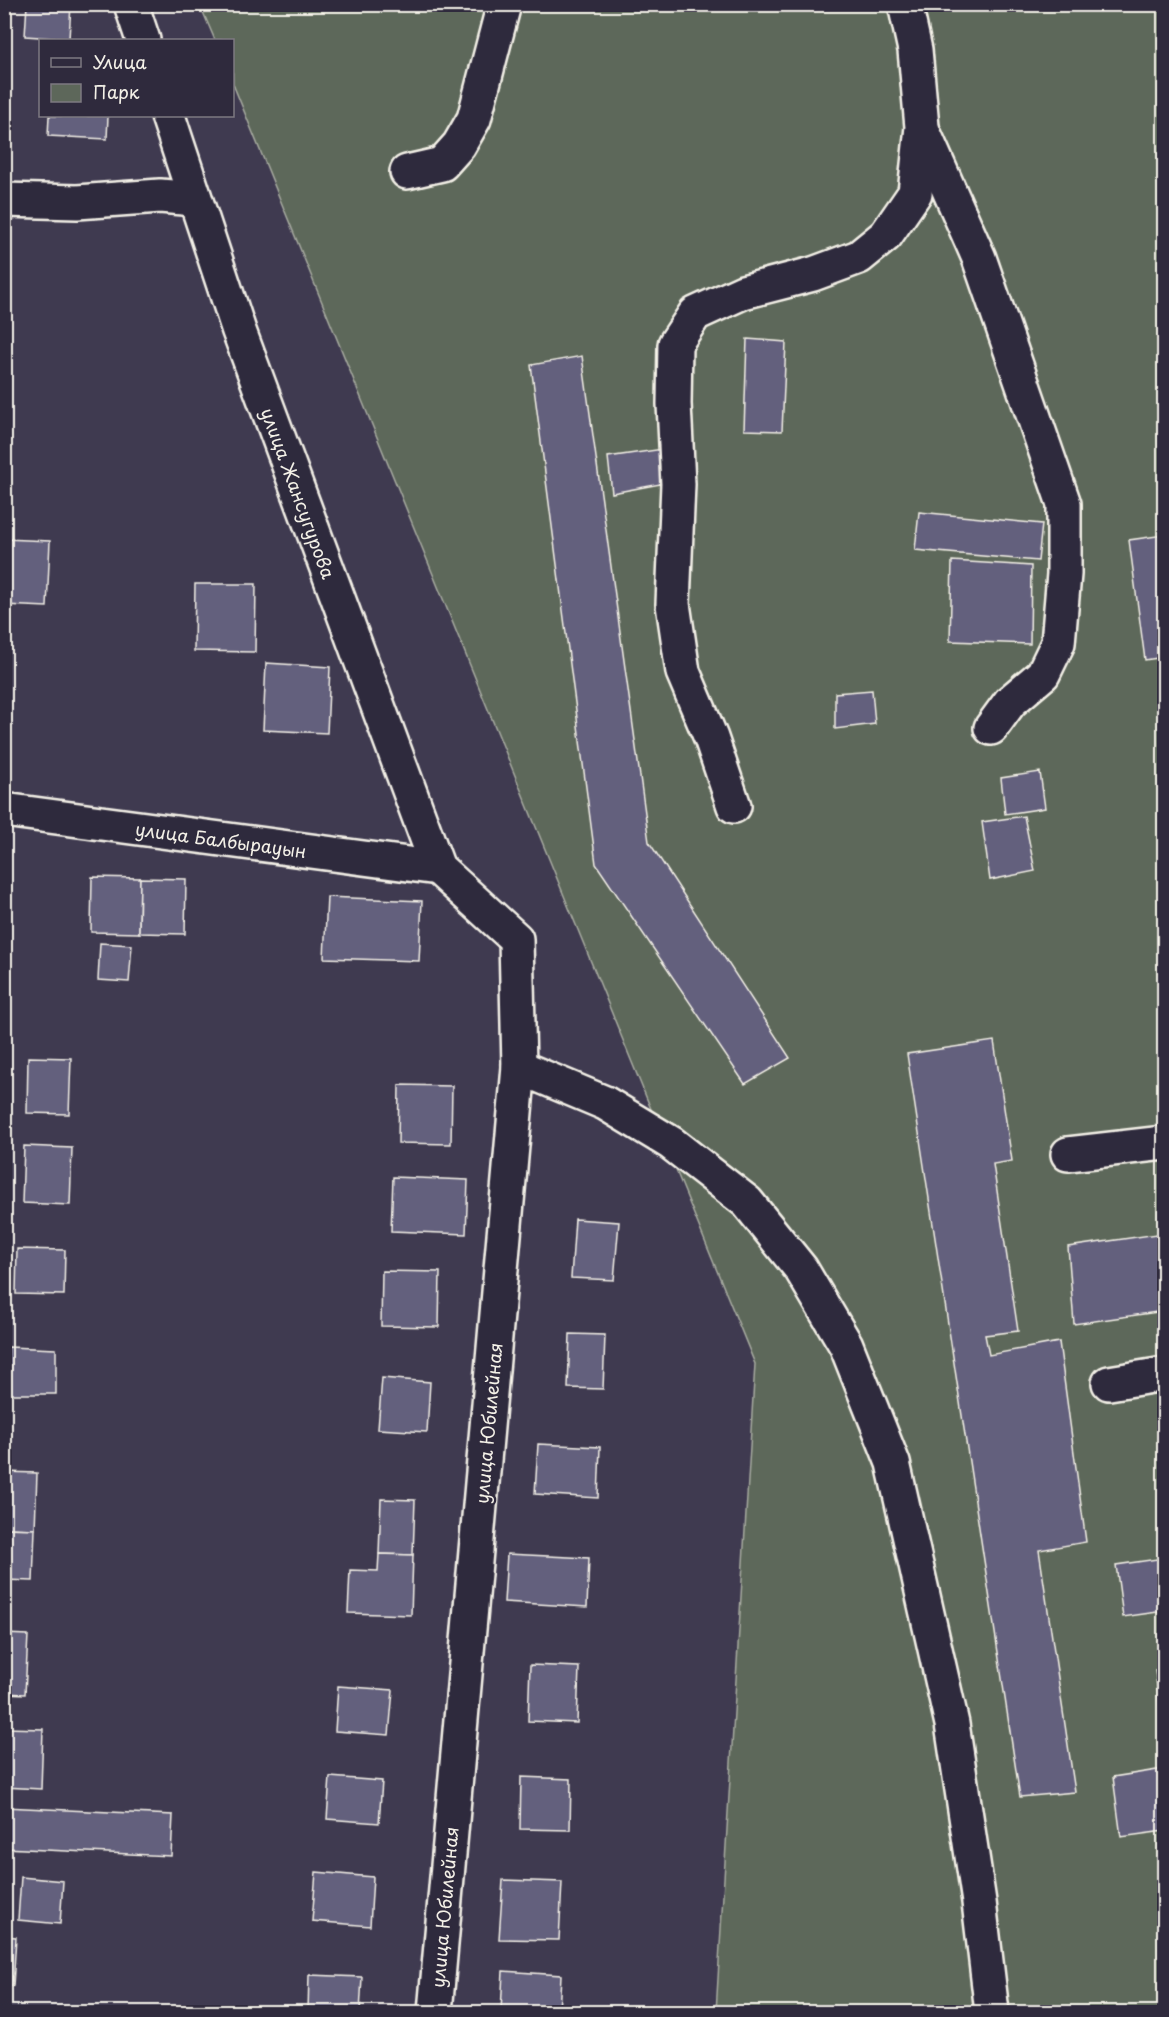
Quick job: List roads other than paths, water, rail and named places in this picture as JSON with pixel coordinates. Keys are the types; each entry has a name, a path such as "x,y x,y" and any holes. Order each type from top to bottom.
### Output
{"street":[{"path":"131,4 143,39"},
{"path":"407,172 442,164 459,145 469,128 474,119 504,4"},
{"path":"734,806 711,738 683,672 673,604 678,484 674,404 675,344 695,314 743,292 813,274 859,257 886,235 915,193 922,127 915,50 905,4"},
{"name":"улица Жансугурова","path":"168,117 239,331 438,868"},
{"path":"922,127 979,258 1064,504 1064,574 1058,643 1043,674 1010,702 991,728"},
{"path":"4,200 77,202 160,196 195,199"},
{"name":"улица Балбырауын","path":"4,810 438,868"},
{"name":"улица Юбилейная","path":"435,2013 519,1067 516,939 438,868"},
{"path":"519,1067 605,1103 671,1143 747,1202 801,1269 846,1345 892,1463 952,1724 979,1902 992,2013"},
{"path":"1068,1154 1164,1143"},
{"path":"1109,1383 1164,1374"}]}
